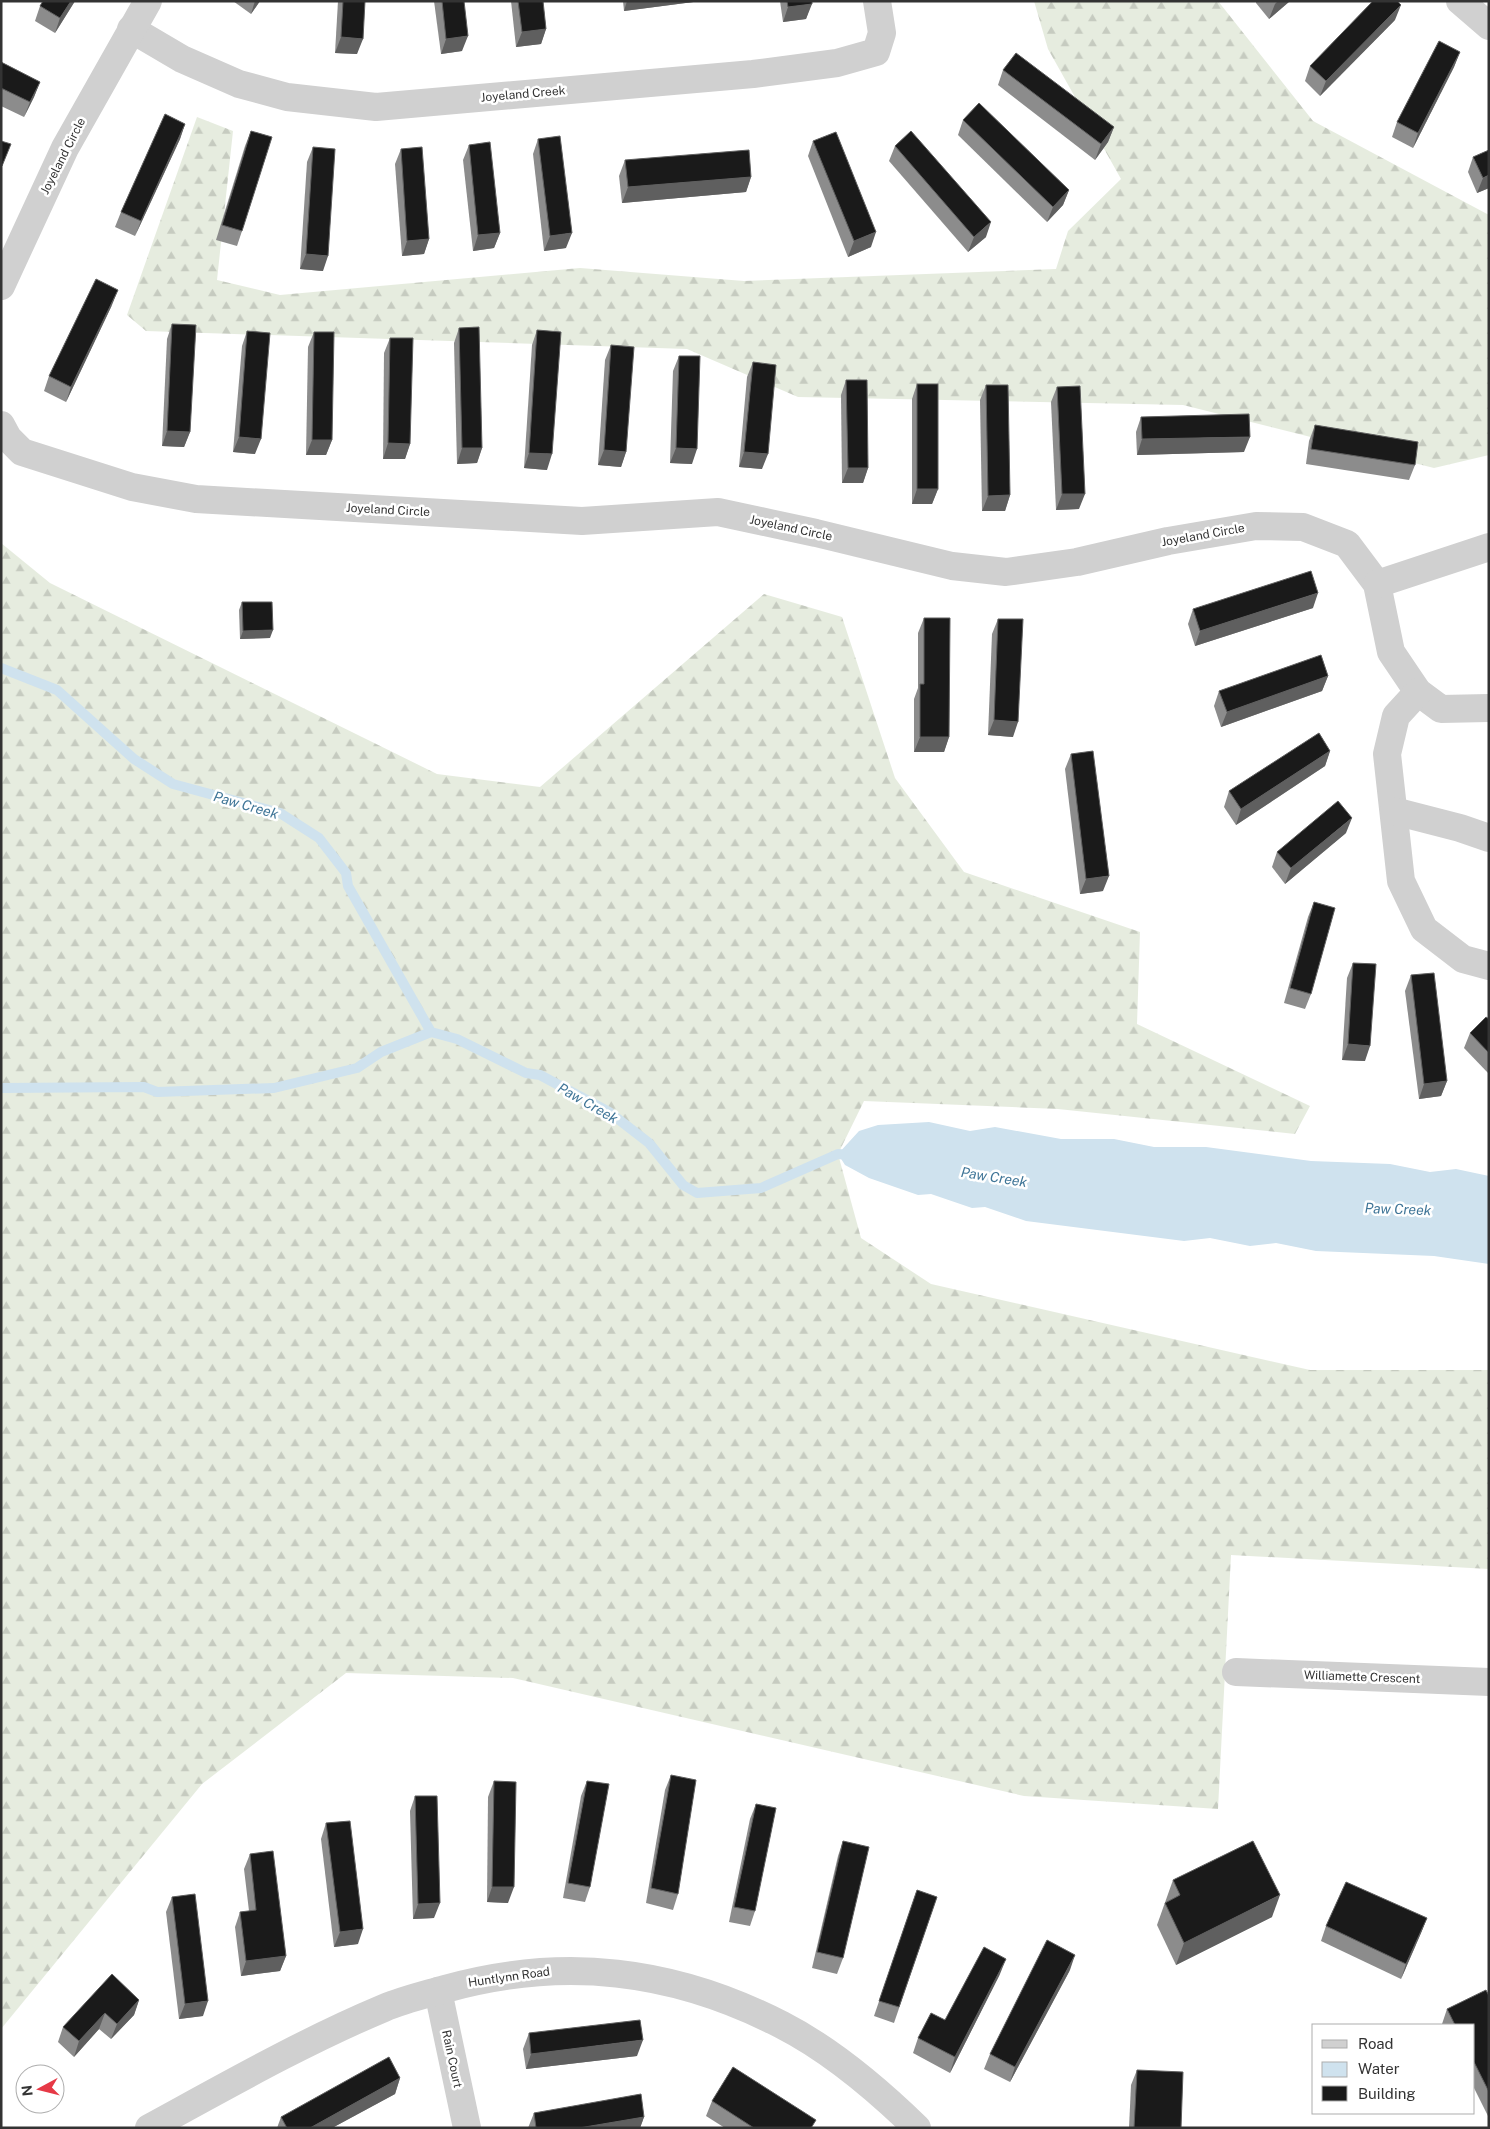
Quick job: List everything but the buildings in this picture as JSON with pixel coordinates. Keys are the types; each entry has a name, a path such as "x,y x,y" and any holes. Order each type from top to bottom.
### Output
{"street":[{"name":"Joyeland Circle","path":"1,286 65,148 148,1"},
{"name":"Joyeland Creek","path":"131,29 182,59 239,84 287,97 334,104 376,107 753,74 837,63 876,52 882,32 877,1"},
{"path":"1460,1 1489,26"},
{"name":"Joyeland Circle","path":"1,425 8,438 22,452 132,487 196,500 582,521 718,512 816,533 952,566 1006,572 1077,562 1168,541 1256,526 1303,527 1347,544 1377,584 1391,652 1418,692 1441,709 1489,708"},
{"path":"1377,584 1489,547"},
{"path":"1418,692 1396,716 1388,754 1401,881 1424,929 1463,959 1489,966"},
{"path":"1394,812 1460,828 1489,838"},
{"name":"Williamette Crescent","path":"1236,1672 1489,1682"},
{"name":"Huntlynn Road","path":"149,2128 297,2048 385,2007 482,1979 526,1972 565,1970 621,1973 677,1984 730,2003 783,2026 838,2061 900,2111 917,2128"},
{"name":"Rain Court","path":"438,1991 467,2128"}],"green space":[{"path":"1034,1 1218,1 1313,121 1489,215 1489,455 1434,468 1183,405 798,397 687,349 146,331 127,315 197,117 233,131 217,280 280,295 580,268 744,281 1056,269 1068,231 1121,179 1048,49"},
{"path":"1,543 50,583 437,774 540,787 764,594 842,617 895,778 964,872 1140,932 1137,1024 1310,1106 1295,1134 1058,1109 864,1101 838,1154 861,1238 931,1284 1310,1370 1489,1370 1489,1569 1231,1555 1218,1809 1024,1796 513,1678 346,1673 202,1784 1,2029"}],"water":[{"path":"929,1122 970,1131 995,1127 1061,1139 1114,1139 1154,1147 1206,1147 1311,1161 1390,1164 1430,1172 1456,1169 1489,1176 1489,1264 1434,1256 1316,1251 1276,1243 1250,1246 1210,1238 1184,1241 1026,1221 985,1207 972,1208 931,1194 918,1195 869,1178 845,1165 838,1154 859,1131 878,1125"}],"waterway":[{"name":"Paw Creek","path":"1,668 57,690 134,759 173,784 280,813 319,838 346,873 348,886 431,1032 457,1039 526,1073 540,1075 609,1112 649,1143 683,1185 697,1193 761,1188 838,1154 851,1155"},
{"path":"1,1088 144,1087 157,1092 274,1088 357,1068 381,1052 431,1032"}]}
